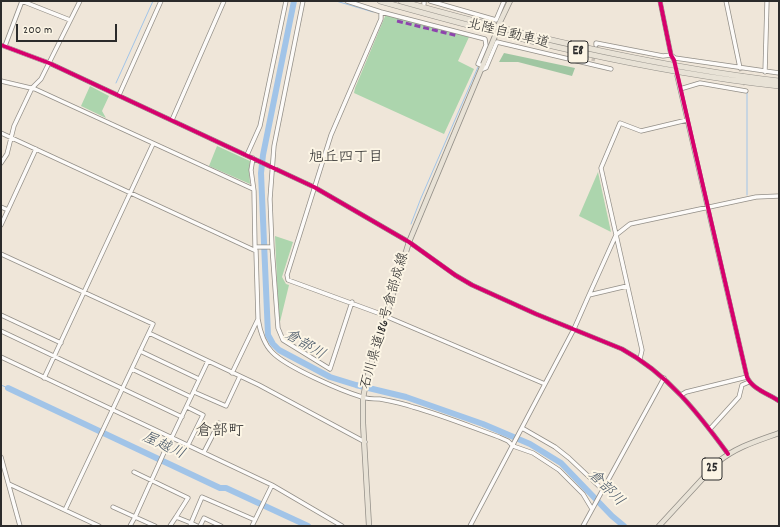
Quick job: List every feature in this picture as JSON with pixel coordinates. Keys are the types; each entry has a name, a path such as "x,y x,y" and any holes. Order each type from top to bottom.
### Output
{"highway":[{"name":"北陸自動車道","path":"380,1 478,28 577,52 666,70 779,86"},
{"name":"北陸自動車道","path":"401,1 479,23 578,46 668,64 779,81"}],"main road":[{"path":"499,24 510,1"},
{"name":"石川県道186号倉部成線","path":"369,526 363,423 364,397 367,378 409,242 495,36"},
{"name":"25","path":"660,526 718,462 728,454 751,443 779,433"}],"street":[{"path":"70,20 22,1 3,45 49,63 314,187 409,242 454,275 472,285 496,297 622,349 640,359 656,370 694,408 728,454"},
{"path":"1,163 7,154 14,126 32,88 41,79 80,1"},
{"path":"119,95 161,1"},
{"path":"172,120 224,1"},
{"path":"248,155 260,126 286,1"},
{"path":"304,1 274,146 270,199 271,247 278,328 283,340 330,369 352,302"},
{"path":"348,1 381,12 485,39 486,45 478,64 482,68 486,68 498,42 593,62 611,69"},
{"path":"430,1 496,20 504,1"},
{"path":"660,1 671,54 674,60"},
{"path":"726,1 740,68"},
{"path":"765,72 766,1"},
{"path":"381,12 381,19 331,135 287,275 288,280 387,316 545,384"},
{"path":"420,16 420,21"},
{"path":"596,45 596,43 663,56 671,54"},
{"path":"671,54 675,58 779,73"},
{"path":"677,76 748,379 778,399"},
{"path":"1,81 32,88 253,189"},
{"path":"680,89 700,83 746,91"},
{"path":"640,359 642,350 601,168 620,122 641,131 687,120"},
{"path":"1,133 131,193 256,248 271,247"},
{"path":"44,378 153,144"},
{"path":"1,225 36,149"},
{"path":"255,159 251,170 254,191 258,319 260,332 265,343 272,352 281,360 320,380 364,397 414,407 499,437 533,453 559,470 583,494 592,508"},
{"path":"470,526 574,329 616,235 630,224 756,196 779,196"},
{"path":"1,207 8,210"},
{"path":"1,254 153,324 64,510"},
{"path":"590,295 627,286"},
{"path":"1,315 61,343"},
{"path":"232,372 258,319"},
{"path":"1,331 182,417"},
{"path":"149,333 240,376 365,442"},
{"path":"140,352 199,379"},
{"path":"1,358 272,485 342,526"},
{"path":"130,526 208,361"},
{"path":"132,369 191,397"},
{"path":"194,392 226,406 240,376"},
{"path":"583,526 664,378"},
{"path":"681,395 686,392 748,379"},
{"path":"710,429 739,397 742,385 748,379"},
{"path":"187,407 203,415 188,445"},
{"path":"204,452 219,423 227,426"},
{"path":"521,428 555,447 569,458 602,492"},
{"path":"1,457 20,526"},
{"path":"134,472 188,498 170,526"},
{"path":"8,484 99,526"},
{"path":"252,526 272,485"},
{"path":"190,525 202,497 255,520"},
{"path":"113,507 155,526"},
{"path":"176,517 190,525 196,526"},
{"path":"200,526 204,518 221,526"}],"green space":[{"path":"386,14 469,37 458,61 474,69 444,134 354,93"},
{"path":"504,53 575,68 572,76 518,62 499,62"},
{"path":"90,86 109,96 102,111 106,118 81,106"},
{"path":"217,146 250,161 250,184 209,166"},
{"path":"598,172 611,232 579,216"},
{"path":"275,236 293,242 282,277 286,284 289,285 279,326"}],"waterway":[{"path":"116,83 153,1"},
{"name":"倉部川","path":"294,1 263,155 261,173 268,335 273,344 279,350 330,377 406,397 483,424 530,444 561,463 612,516 624,526"},
{"path":"336,1 373,12"},
{"path":"411,224 478,67"},
{"path":"747,93 747,195"},
{"name":"屋越川","path":"1,385 8,388"},
{"name":"屋越川","path":"8,388 220,488 226,488 308,526"}],"tunnel":[{"path":"593,61 596,45"},
{"path":"674,60 677,76"},
{"path":"740,68 745,85"}],"marked path":[{"path":"397,21 458,36"}],"cycle path":[{"path":"660,1 671,55 674,60 747,377 753,385 779,401"},
{"path":"1,45 49,63 314,187 409,242 455,275 472,285 536,314 622,349 639,359 668,382 693,409 728,454"}],"district":[{"name":"旭丘四丁目","path":"346,159"},
{"name":"倉部町","path":"220,433"}]}
